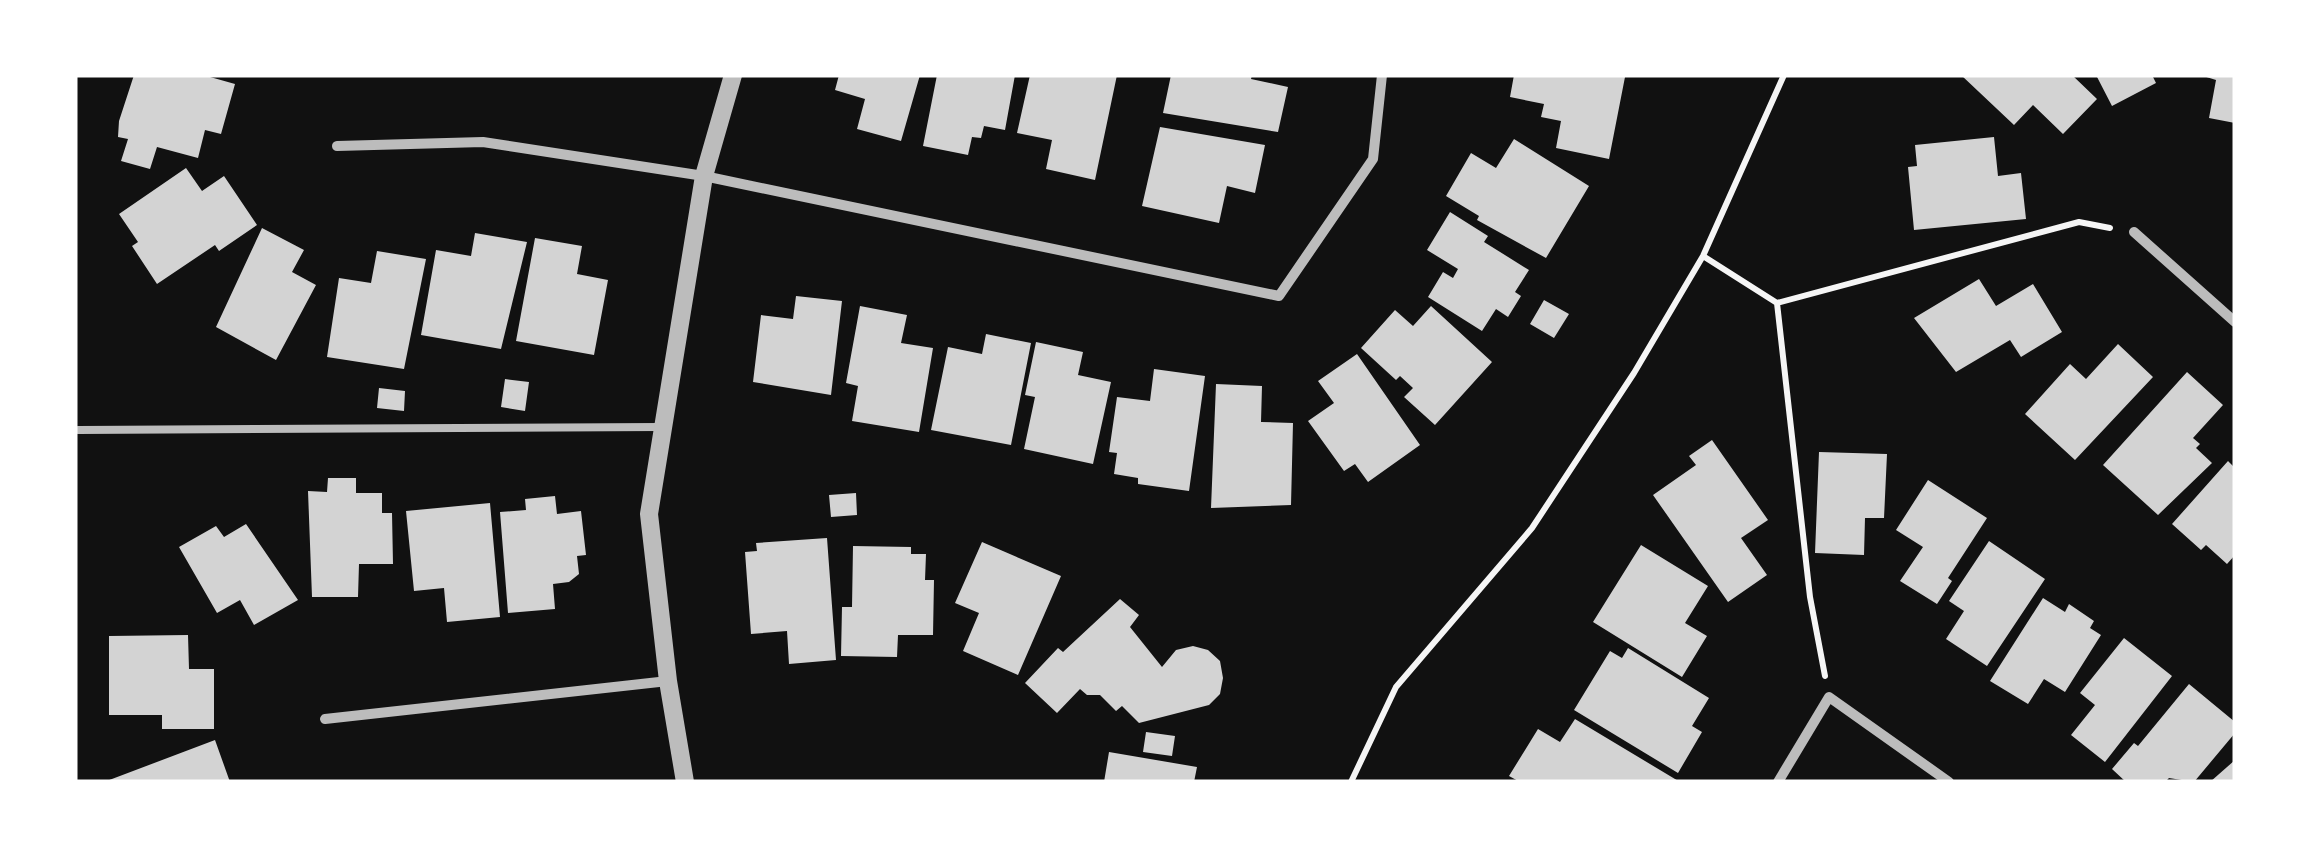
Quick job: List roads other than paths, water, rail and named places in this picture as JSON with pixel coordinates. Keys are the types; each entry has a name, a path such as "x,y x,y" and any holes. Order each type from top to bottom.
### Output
{"street":[{"path":"685,782 668,682 650,514 704,176 733,75"},
{"path":"338,146 484,142 704,176 1278,296 1373,160 1382,75"},
{"path":"2134,232 2235,322"},
{"path":"326,719 668,682"},
{"path":"1778,782 1829,697 1949,782"}],"lane":[{"path":"78,430 661,427"}]}
